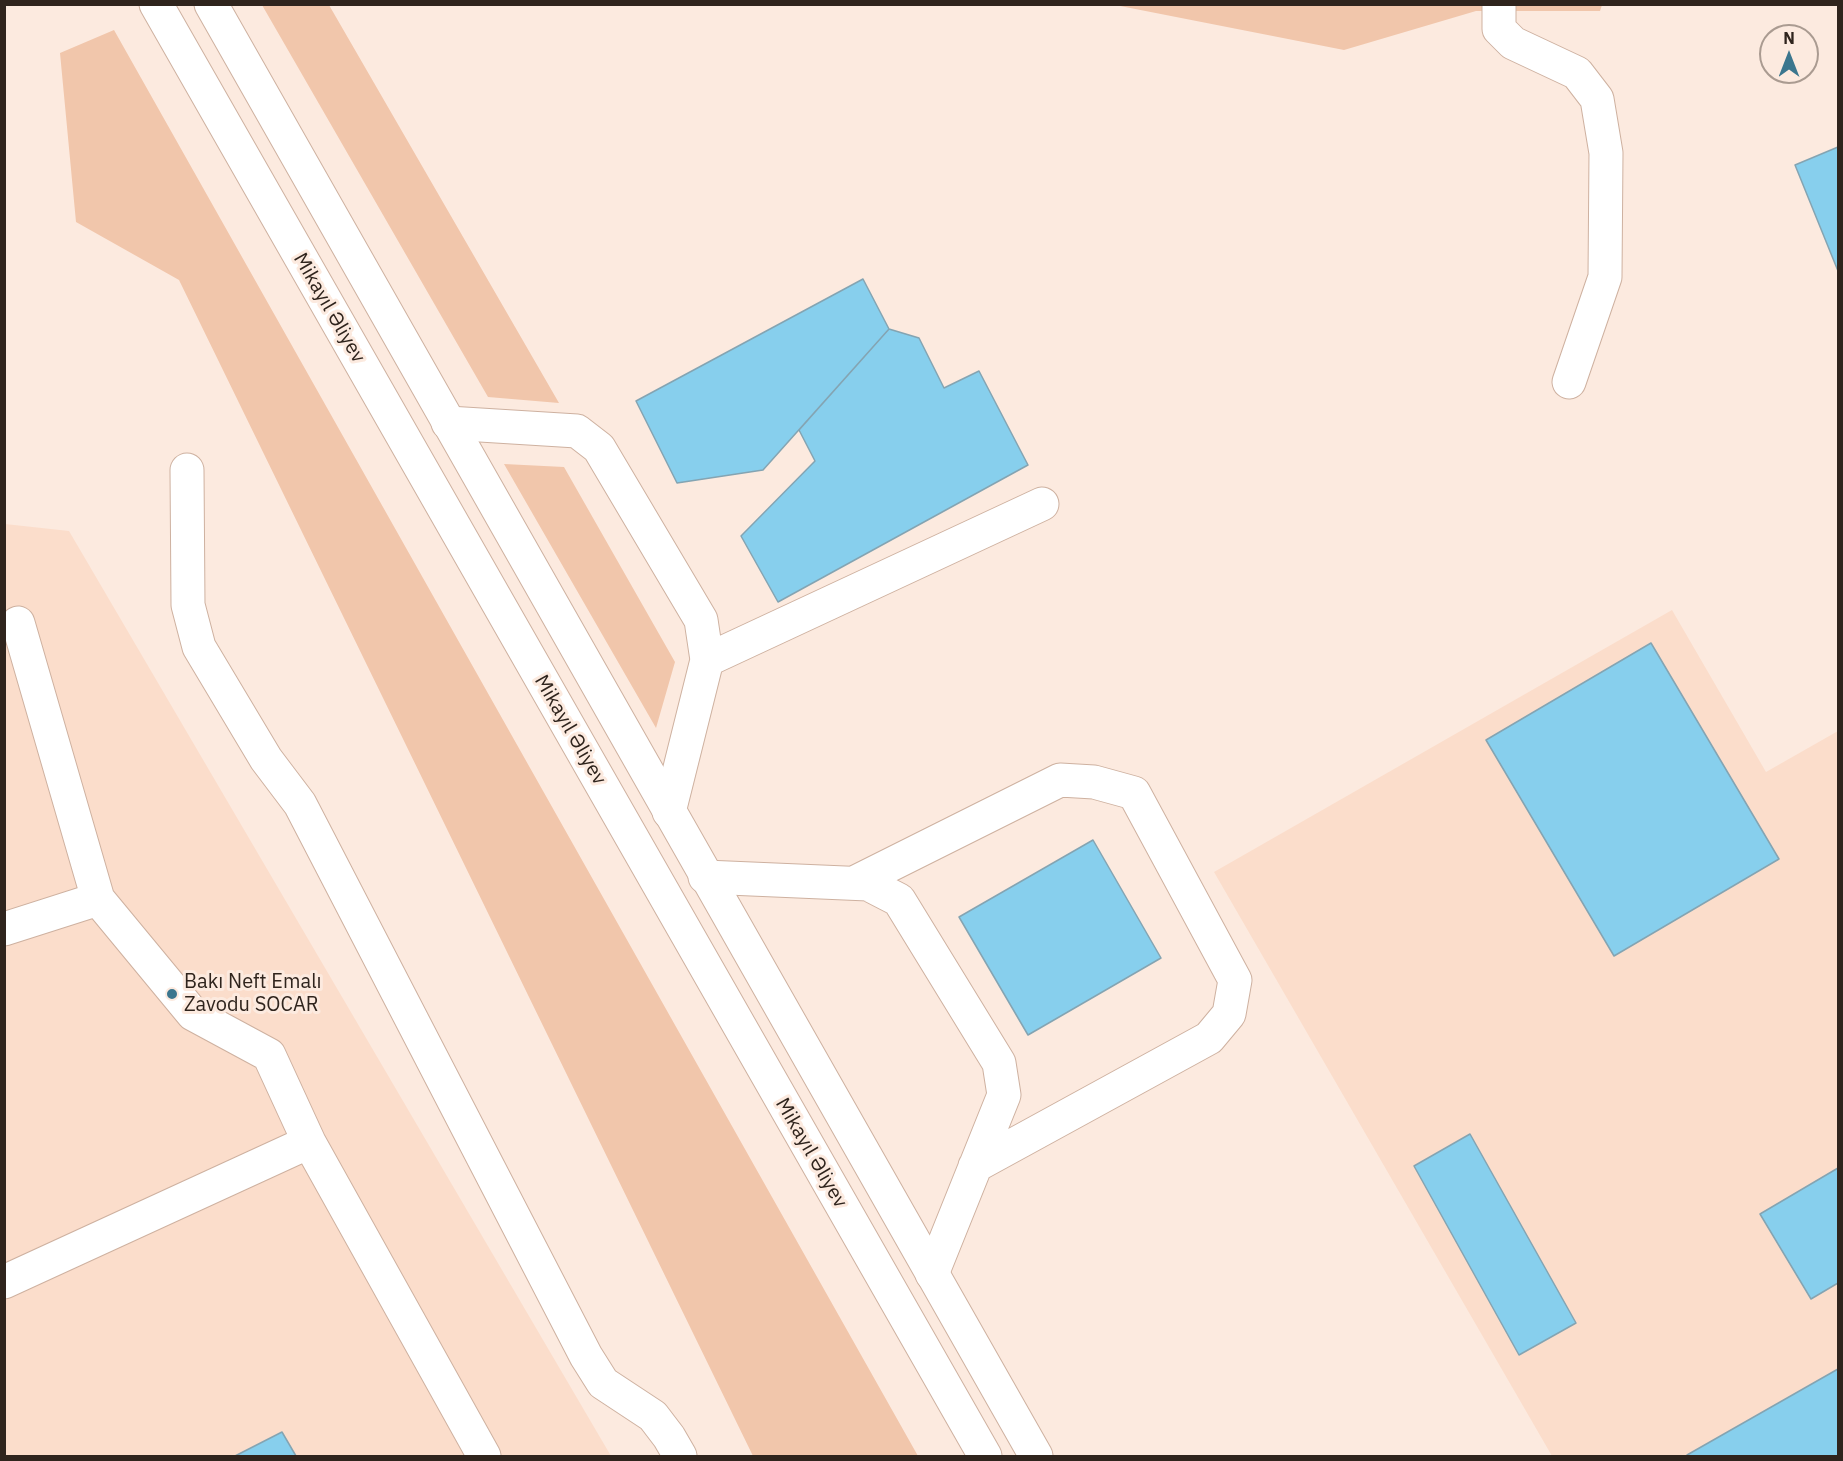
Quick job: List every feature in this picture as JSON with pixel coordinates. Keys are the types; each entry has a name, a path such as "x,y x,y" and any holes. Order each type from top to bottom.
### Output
{"main road":[{"name":"Mikayıl Əliyev","path":"156,4 985,1456"},
{"path":"211,4 1036,1456"},
{"path":"1499,4 1499,29 1513,43 1577,73 1597,99 1606,153 1605,277 1569,382"},
{"path":"448,423 577,431 599,448 701,620 707,660 669,812"},
{"path":"187,470 189,605 199,647 266,759 300,804 586,1356 603,1383 653,1416 680,1456"},
{"path":"707,660 1042,504"},
{"path":"18,623 98,899 193,1014 269,1055 309,1142 484,1456"},
{"path":"854,884 1060,780 1094,782 1134,793 1235,980 1230,1014 1209,1038 975,1166"},
{"path":"705,876 868,884 898,900 999,1063 1004,1095 932,1274"},
{"path":"4,929 98,899"},
{"path":"4,1282 309,1142"}],"shaded area":[{"path":"262,5 329,5 559,403 488,397"},
{"path":"1115,5 1602,5 1600,11 1476,11 1344,50"},
{"path":"114,30 918,1456 753,1456 179,280 76,222 60,53"},
{"path":"504,464 564,467 675,662 656,728"},
{"name":"Bakı Neft Emalı Zavodu SOCAR","path":"5,524 69,531 611,1456 5,1456"},
{"path":"1672,610 1766,772 1838,731 1838,1456 1552,1456 1214,872"}],"building":[{"path":"1838,147 1838,271 1795,165"},
{"path":"863,279 889,329 763,470 677,483 636,401"},
{"path":"889,329 919,338 944,388 979,371 1028,465 778,602 741,536 815,461 799,430"},
{"path":"1651,643 1779,859 1614,956 1486,740"},
{"path":"1093,840 1161,958 1028,1035 959,917"},
{"path":"1470,1134 1576,1323 1519,1355 1414,1166"},
{"path":"1838,1168 1838,1283 1811,1299 1760,1214"},
{"path":"1838,1369 1838,1456 1687,1455"},
{"path":"282,1432 296,1456 235,1456"}],"place":[{"name":"Bakı Neft Emalı Zavodu SOCAR","path":"172,994"}]}
